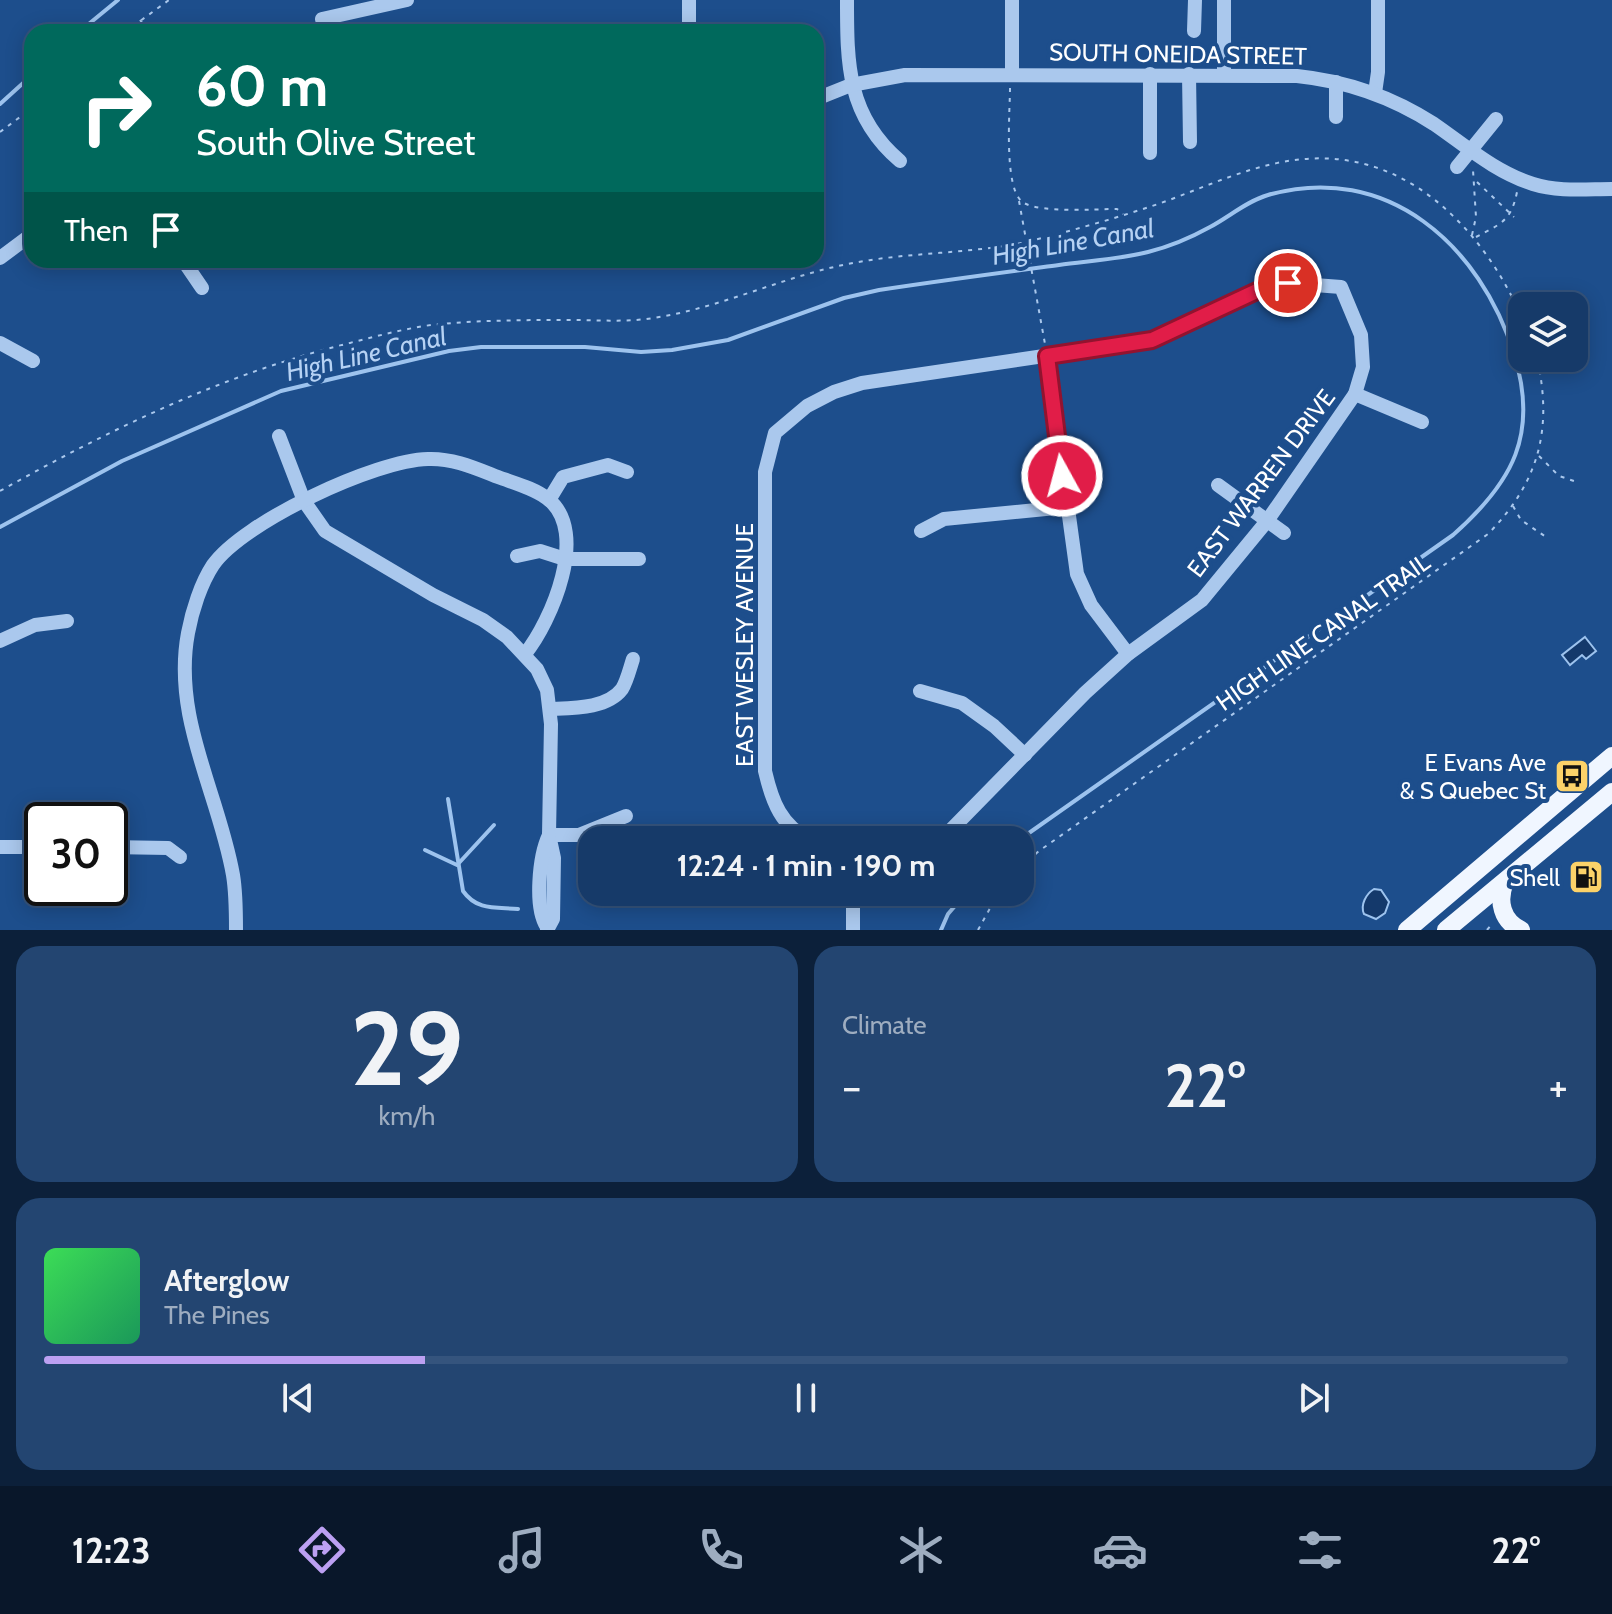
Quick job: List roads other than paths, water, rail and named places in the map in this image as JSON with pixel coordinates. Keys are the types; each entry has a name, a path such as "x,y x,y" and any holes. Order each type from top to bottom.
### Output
{"main road":[{"path":"1407,930 1612,756"},
{"path":"1446,930 1612,792"},
{"path":"1505,882 1501,893 1502,909 1507,920 1521,930"}],"street":[{"path":"329,24 407,0"},
{"path":"689,0 689,24"},
{"path":"847,0 847,59 851,85 873,133 884,148 900,161"},
{"path":"1007,74 1012,0"},
{"path":"1194,31 1195,0"},
{"path":"1224,0 1224,74"},
{"path":"1375,93 1378,0"},
{"path":"1150,74 1150,153"},
{"path":"1189,74 1190,142"},
{"name":"SOUTH ONEIDA STREET","path":"824,96 851,85 905,75 1283,74 1336,82 1375,93 1410,110 1518,178 1554,188 1612,189"},
{"path":"1336,82 1336,117"},
{"path":"1457,167 1496,119"},
{"path":"0,258 24,240"},
{"path":"188,268 202,288"},
{"name":"EAST WARREN DRIVE","path":"955,826 1085,693 1128,654 1202,600 1267,521 1355,394 1363,367 1361,335 1341,287 1288,283 1261,289 1152,340 1047,356"},
{"path":"0,343 33,361"},
{"path":"1047,356 1066,507 1080,585 1128,654"},
{"name":"EAST WESLEY AVENUE","path":"793,826 781,817 765,771 765,472 775,433 807,406 834,392 862,383 1047,356"},
{"path":"1355,394 1422,422"},
{"path":"279,436 304,501 325,531 433,595 483,620 507,637 537,669 547,690 550,709 549,835 554,874 553,919 547,929"},
{"path":"236,930 234,877 187,715 184,661 188,630 213,564 251,531 304,501 386,467 427,459 470,466 549,500 566,532 565,559 548,620 525,654"},
{"path":"549,500 563,477 608,465 627,472"},
{"path":"1218,485 1284,533"},
{"path":"921,531 944,519 1066,507"},
{"path":"517,556 540,551 565,559 639,559"},
{"path":"0,641 35,625 67,621"},
{"path":"550,709 588,706 605,700 621,690 633,659"},
{"path":"920,691 962,703 994,726 1025,755"},
{"path":"549,835 579,835 626,816"},
{"path":"0,847 24,847"},
{"path":"128,847 168,848 180,857"},
{"path":"853,906 853,930"}],"water":[{"path":"1585,637 1596,651 1586,659 1582,655 1570,665 1562,655"},
{"path":"1374,889 1381,890 1389,902 1385,913 1376,919 1363,911 1364,900"}],"waterway":[{"path":"89,24 118,0"},
{"path":"0,104 24,82"},
{"name":"High Line Canal","path":"0,527 122,461 281,391 449,351 481,347 585,347 641,352 728,340 844,298 879,290 1148,252 1196,234 1260,198 1311,188 1352,190 1389,202 1423,221 1453,247 1478,279 1499,315 1514,354 1521,383 1522,432 1505,476 1491,496 1453,535 1034,829"},
{"path":"448,799 463,891 481,905 518,909"},
{"path":"458,864 494,825"},
{"path":"425,850 457,865"},
{"name":"High Line Canal","path":"941,930 955,906"}],"place":[{"name":"E Evans Ave & S Quebec St","path":"1572,776"},
{"name":"Shell","path":"1586,877"}]}
